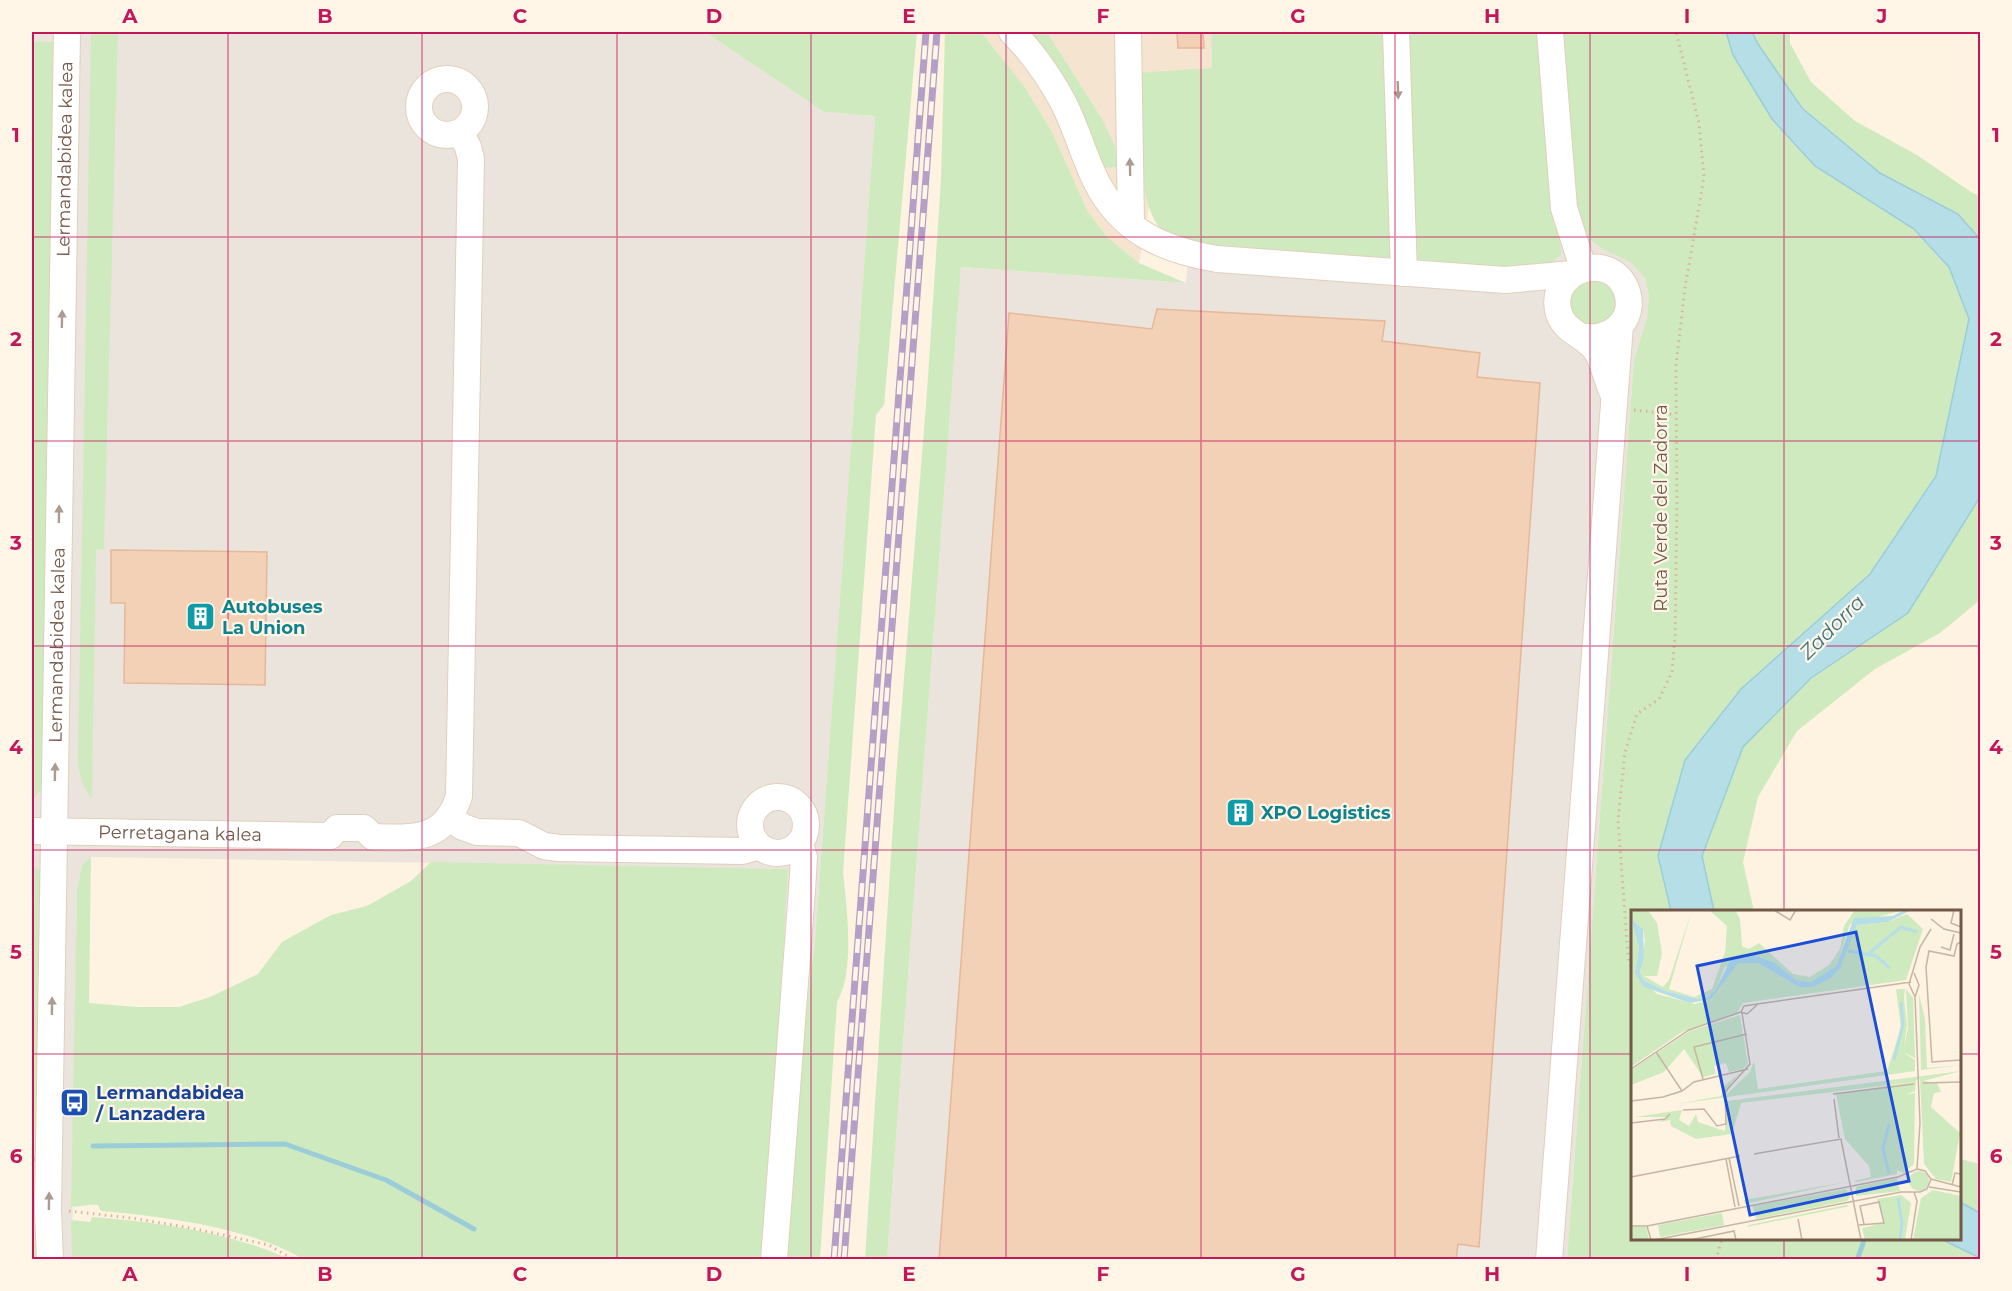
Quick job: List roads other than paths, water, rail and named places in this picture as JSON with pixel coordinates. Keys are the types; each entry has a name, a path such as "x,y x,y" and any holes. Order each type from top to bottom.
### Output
{"street":[{"name":"Lermandabidea kalea","path":"50,1260 43,831 67,32"},
{"path":"1012,32 1042,66 1064,103 1096,181 1108,200 1131,225 1149,238 1187,254 1217,259 1505,280 1596,267 1608,270 1619,278 1626,289 1629,301 1627,314 1620,326 1602,338 1591,339 1580,336 1570,331 1558,312 1545,300 1505,280"},
{"path":"1128,32 1131,225"},
{"path":"1396,32 1404,273"},
{"path":"1550,32 1564,208 1577,271"},
{"path":"461,133 471,159 460,783 456,806 449,818 477,832 519,833 544,846 559,848 742,851 758,845"},
{"path":"1558,312 1559,291 1564,281 1577,271"},
{"path":"1549,1260 1619,405 1620,326"},
{"path":"1580,336 1595,349 1619,405"},
{"path":"784,797 795,802 802,810 806,821 806,833 800,844 791,851 779,854 768,852 758,845 752,835 750,823 753,812 761,803 772,798 784,797"},
{"name":"Perretagana kalea","path":"43,831 330,836 337,845 363,846 373,837 423,836 436,830 449,818"},
{"path":"774,1260 802,890 804,857 800,844"}],"water":[{"name":"Zadorra","path":"1726,32 1752,32 1802,108 1880,173 1958,214 1980,239 1980,497 1908,613 1811,678 1743,747 1702,856 1714,910 1671,910 1658,856 1685,760 1741,689 1870,574 1936,476 1969,319 1949,267 1914,229 1815,166 1772,119 1733,55"},
{"path":"1961,1203 1980,1213 1980,1258 1943,1240 1961,1240"}],"waterway":[{"path":"93,1146 285,1144 386,1180 474,1229"},
{"path":"1857,1260 1864,1240"}],"railway":[{"path":"834,1260 926,32"},
{"path":"844,1260 937,32"}],"place":[{"name":"Autobuses La Union","path":"201,617"},
{"name":"XPO Logistics","path":"1240,813"},
{"name":"Lermandabidea / Lanzadera","path":"75,1103"}]}
